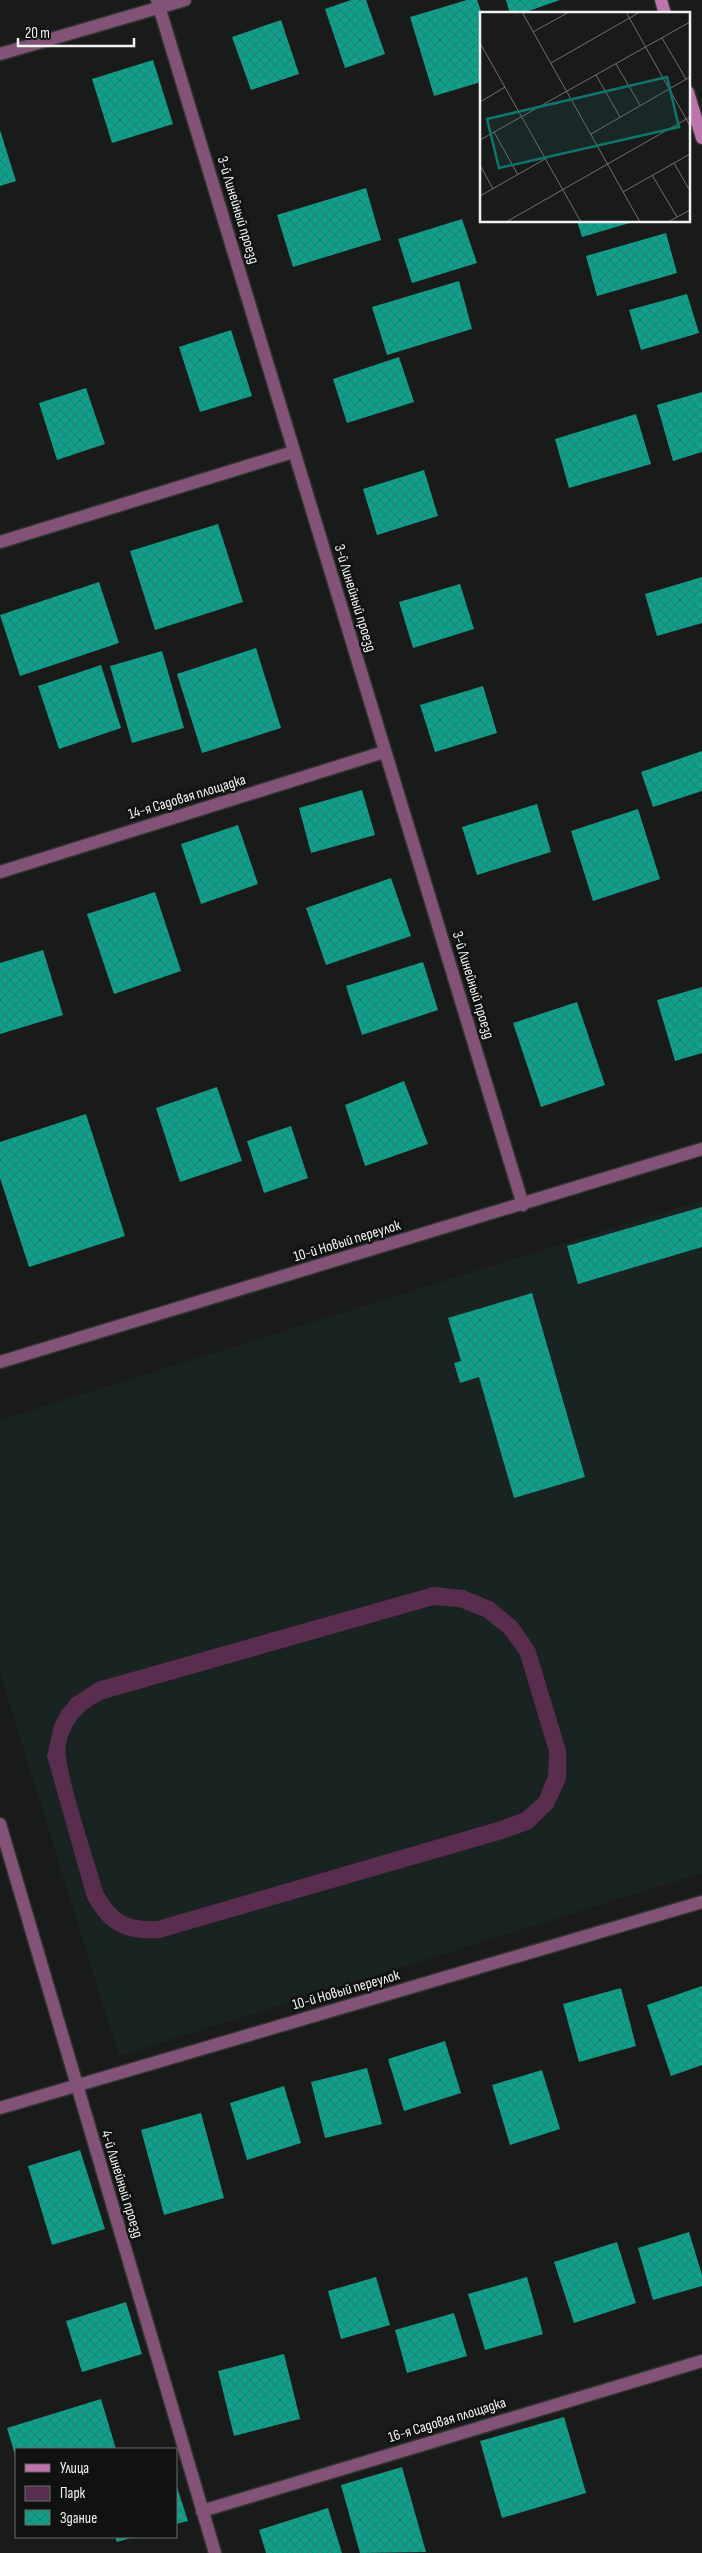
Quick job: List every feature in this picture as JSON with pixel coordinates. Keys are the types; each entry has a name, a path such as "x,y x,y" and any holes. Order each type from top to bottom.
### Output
{"main road":[{"path":"690,99 702,138"}],"street":[{"path":"0,54 158,4 185,0"},
{"name":"3-й Линейный проезд","path":"158,4 384,752 524,1205"},
{"path":"0,542 293,452"},
{"name":"14-я Садовая площадка","path":"0,872 384,752"},
{"name":"10-й Новый переулок","path":"0,1362 524,1205 702,1149"},
{"name":"4-й Линейный проезд","path":"0,1824 215,2553"},
{"name":"10-й Новый переулок","path":"0,2108 702,1902"},
{"name":"16-я Садовая площадка","path":"202,2512 702,2361"}],"shaded area":[{"path":"702,1200 702,1873 119,2056 0,1673 0,1420"}],"green space":[{"path":"433,1587 464,1590 493,1602 517,1622 535,1648 566,1750 566,1780 553,1808 531,1829 503,1839 160,1938 125,1935 108,1926 87,1898 47,1756 54,1725 62,1710 72,1698 97,1682","holes":["434,1605 459,1607 484,1617 505,1634 520,1655 549,1752 548,1776 539,1798 522,1813 497,1822 157,1921 131,1919 113,1906 103,1891 80,1815 66,1756 68,1737 75,1723 84,1712 104,1699"]}],"building":[{"path":"351,0 366,0 385,54 345,68 325,9"},
{"path":"467,0 477,0 481,12 480,82 434,96 410,17"},
{"path":"506,0 560,0 526,12 509,12"},
{"path":"281,20 299,74 251,90 232,37"},
{"path":"153,60 173,124 112,143 92,79"},
{"path":"0,130 16,181 0,186"},
{"path":"366,188 381,240 293,267 277,215"},
{"path":"462,219 477,263 412,283 398,239"},
{"path":"577,222 633,222 582,237"},
{"path":"666,233 677,273 597,296 586,256"},
{"path":"459,281 472,329 387,355 372,307"},
{"path":"687,294 699,333 641,350 629,310"},
{"path":"231,330 252,396 200,412 179,347"},
{"path":"399,357 414,402 347,423 333,379"},
{"path":"86,388 105,444 57,460 39,403"},
{"path":"702,392 702,452 673,461 657,405"},
{"path":"636,414 651,464 569,488 555,439"},
{"path":"424,470 438,516 377,535 363,489"},
{"path":"218,524 243,602 155,630 130,551"},
{"path":"702,577 702,623 657,636 645,594"},
{"path":"99,582 119,643 20,676 0,615"},
{"path":"460,584 474,629 413,648 399,602"},
{"path":"256,648 281,728 202,753 177,674"},
{"path":"162,651 184,728 132,743 110,666"},
{"path":"101,665 121,728 59,749 38,686"},
{"path":"483,686 497,733 435,752 420,705"},
{"path":"702,751 702,791 653,807 641,772"},
{"path":"362,790 375,835 311,853 299,808"},
{"path":"537,804 551,852 477,875 462,827"},
{"path":"638,809 660,879 593,901 571,831"},
{"path":"238,825 258,884 201,904 181,844"},
{"path":"391,878 411,936 326,965 306,908"},
{"path":"155,892 181,971 114,994 87,914"},
{"path":"43,950 63,1015 0,1034 0,963"},
{"path":"423,962 438,1010 362,1035 346,986"},
{"path":"702,987 702,1053 675,1061 657,1000"},
{"path":"577,1002 605,1085 541,1107 513,1023"},
{"path":"404,1081 428,1144 365,1166 345,1105"},
{"path":"217,1087 242,1161 180,1182 156,1108"},
{"path":"86,1114 125,1236 29,1267 0,1178 0,1142"},
{"path":"291,1126 308,1178 264,1193 247,1141"},
{"path":"702,1207 702,1247 578,1284 567,1246"},
{"path":"532,1293 585,1477 514,1498 479,1377 460,1383 454,1363 461,1361 448,1318"},
{"path":"702,1986 702,2065 671,2076 647,2005"},
{"path":"621,1988 636,2046 579,2062 563,2004"},
{"path":"445,2041 461,2093 404,2111 388,2059"},
{"path":"367,2068 382,2124 325,2138 311,2082"},
{"path":"542,2070 560,2129 510,2145 492,2085"},
{"path":"284,2086 301,2143 247,2160 230,2103"},
{"path":"201,2113 224,2198 164,2215 141,2130"},
{"path":"80,2150 105,2229 52,2245 28,2166"},
{"path":"689,2232 702,2275 702,2286 653,2300 638,2248"},
{"path":"617,2242 636,2303 574,2323 554,2262"},
{"path":"376,2277 390,2325 341,2339 328,2291"},
{"path":"527,2277 543,2334 485,2350 468,2294"},
{"path":"126,2302 142,2354 82,2372 66,2321"},
{"path":"454,2313 467,2356 407,2373 395,2330"},
{"path":"284,2354 300,2419 234,2436 218,2371"},
{"path":"101,2399 116,2448 15,2448 15,2455 7,2428"},
{"path":"564,2417 586,2493 502,2518 480,2441"},
{"path":"402,2467 426,2552 360,2553 341,2485"},
{"path":"178,2490 188,2521 178,2524"},
{"path":"328,2508 342,2553 266,2553 259,2530"},
{"path":"115,2538 131,2538 117,2542"}]}
